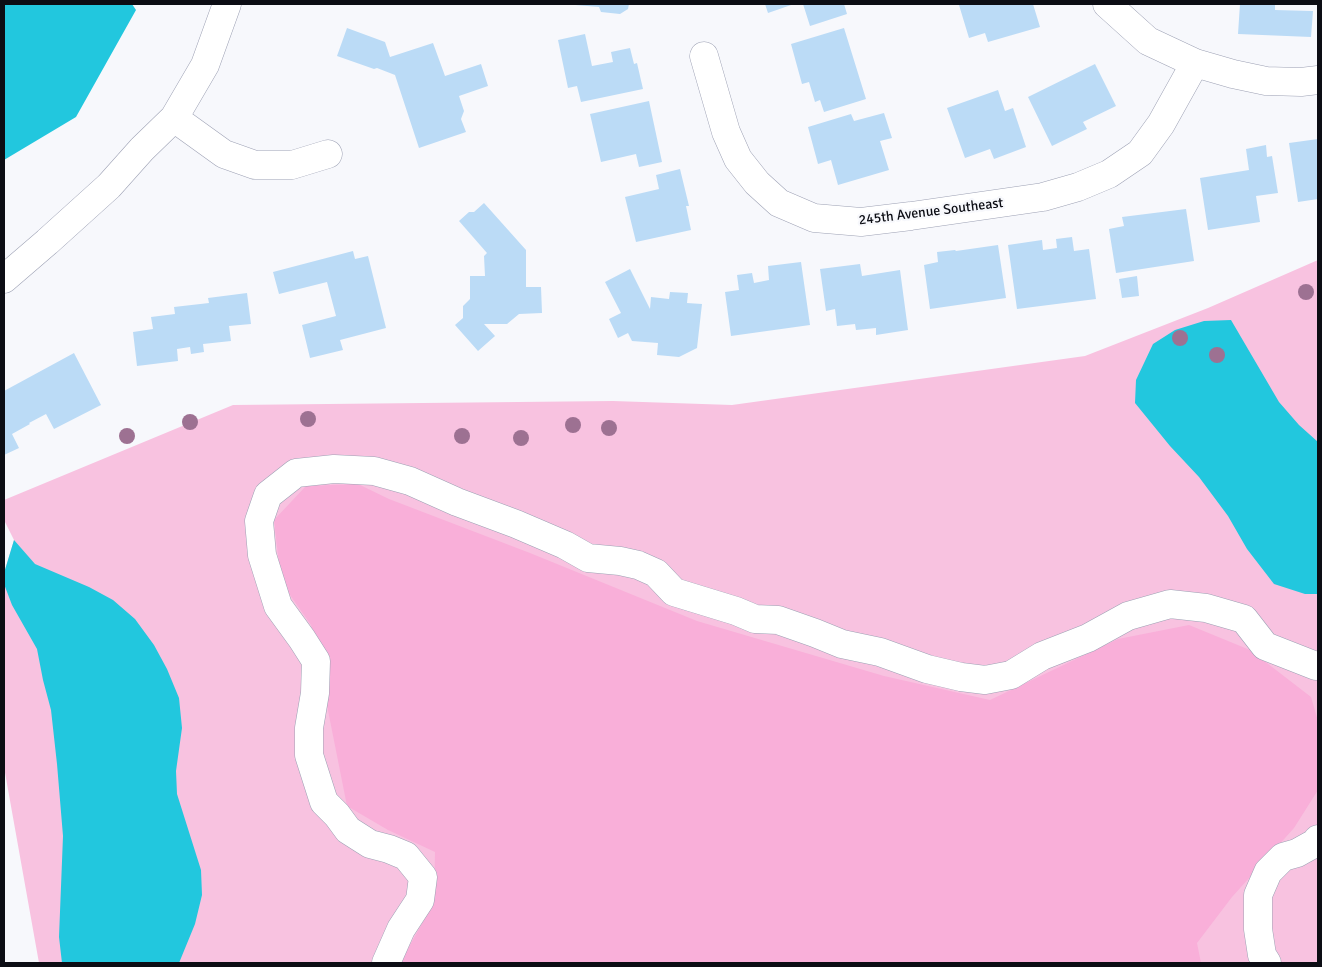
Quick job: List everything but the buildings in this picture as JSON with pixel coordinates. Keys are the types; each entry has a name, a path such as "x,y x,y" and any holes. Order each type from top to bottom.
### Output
{"street":[{"path":"4,279 109,186 142,149 174,118 205,65 227,4"},
{"path":"1107,4 1148,41 1195,63 1266,81 1301,82 1318,80"},
{"name":"245th Avenue Southeast","path":"704,56 726,132 738,159 757,184 779,203 814,218 861,222 1043,197 1078,187 1109,174 1140,153 1162,124 1195,63"},
{"path":"174,118 224,154 255,165 292,165 328,154"},
{"path":"386,963 401,929 420,900 422,877 406,856 370,844 348,830 324,802 309,755 309,728 315,693 316,661 278,606 262,555 259,521 268,495 296,473 334,469 374,471 410,481 565,545 588,558 638,565 656,573 674,592 736,611 754,619 778,620 842,644 880,652 927,669 961,677 985,680 1011,675 1042,656 1088,638 1128,616 1170,604 1206,608 1244,619 1265,646 1316,666 1318,665"},
{"path":"1267,963 1262,955 1258,929 1258,895 1268,872 1284,857 1297,853 1315,843 1318,839"}],"shaded area":[{"path":"1318,260 1318,963 39,963 4,767 4,573 14,540 4,520 4,500 233,405 613,401 732,405 1085,356 1208,308"},
{"path":"358,484 389,499 530,553 697,621 884,676 990,700 1118,639 1189,625 1250,650 1311,697 1318,721 1318,790 1294,828 1232,897 1197,943 1201,963 400,963 434,902 435,852 388,830 347,806 311,625 281,582 274,520 306,486"}],"water":[{"path":"4,4 132,4 136,10 76,117 4,160"},
{"path":"1231,320 1279,402 1299,425 1318,442 1318,594 1305,594 1274,584 1247,549 1228,516 1199,477 1170,446 1135,403 1136,380 1153,344 1175,330 1204,321"},
{"path":"14,540 35,564 89,587 113,600 135,619 154,645 167,669 179,698 182,728 176,771 177,794 201,870 202,895 195,924 179,963 62,963 59,937 63,836 51,710 37,649 12,605 4,584 4,573"}]}
